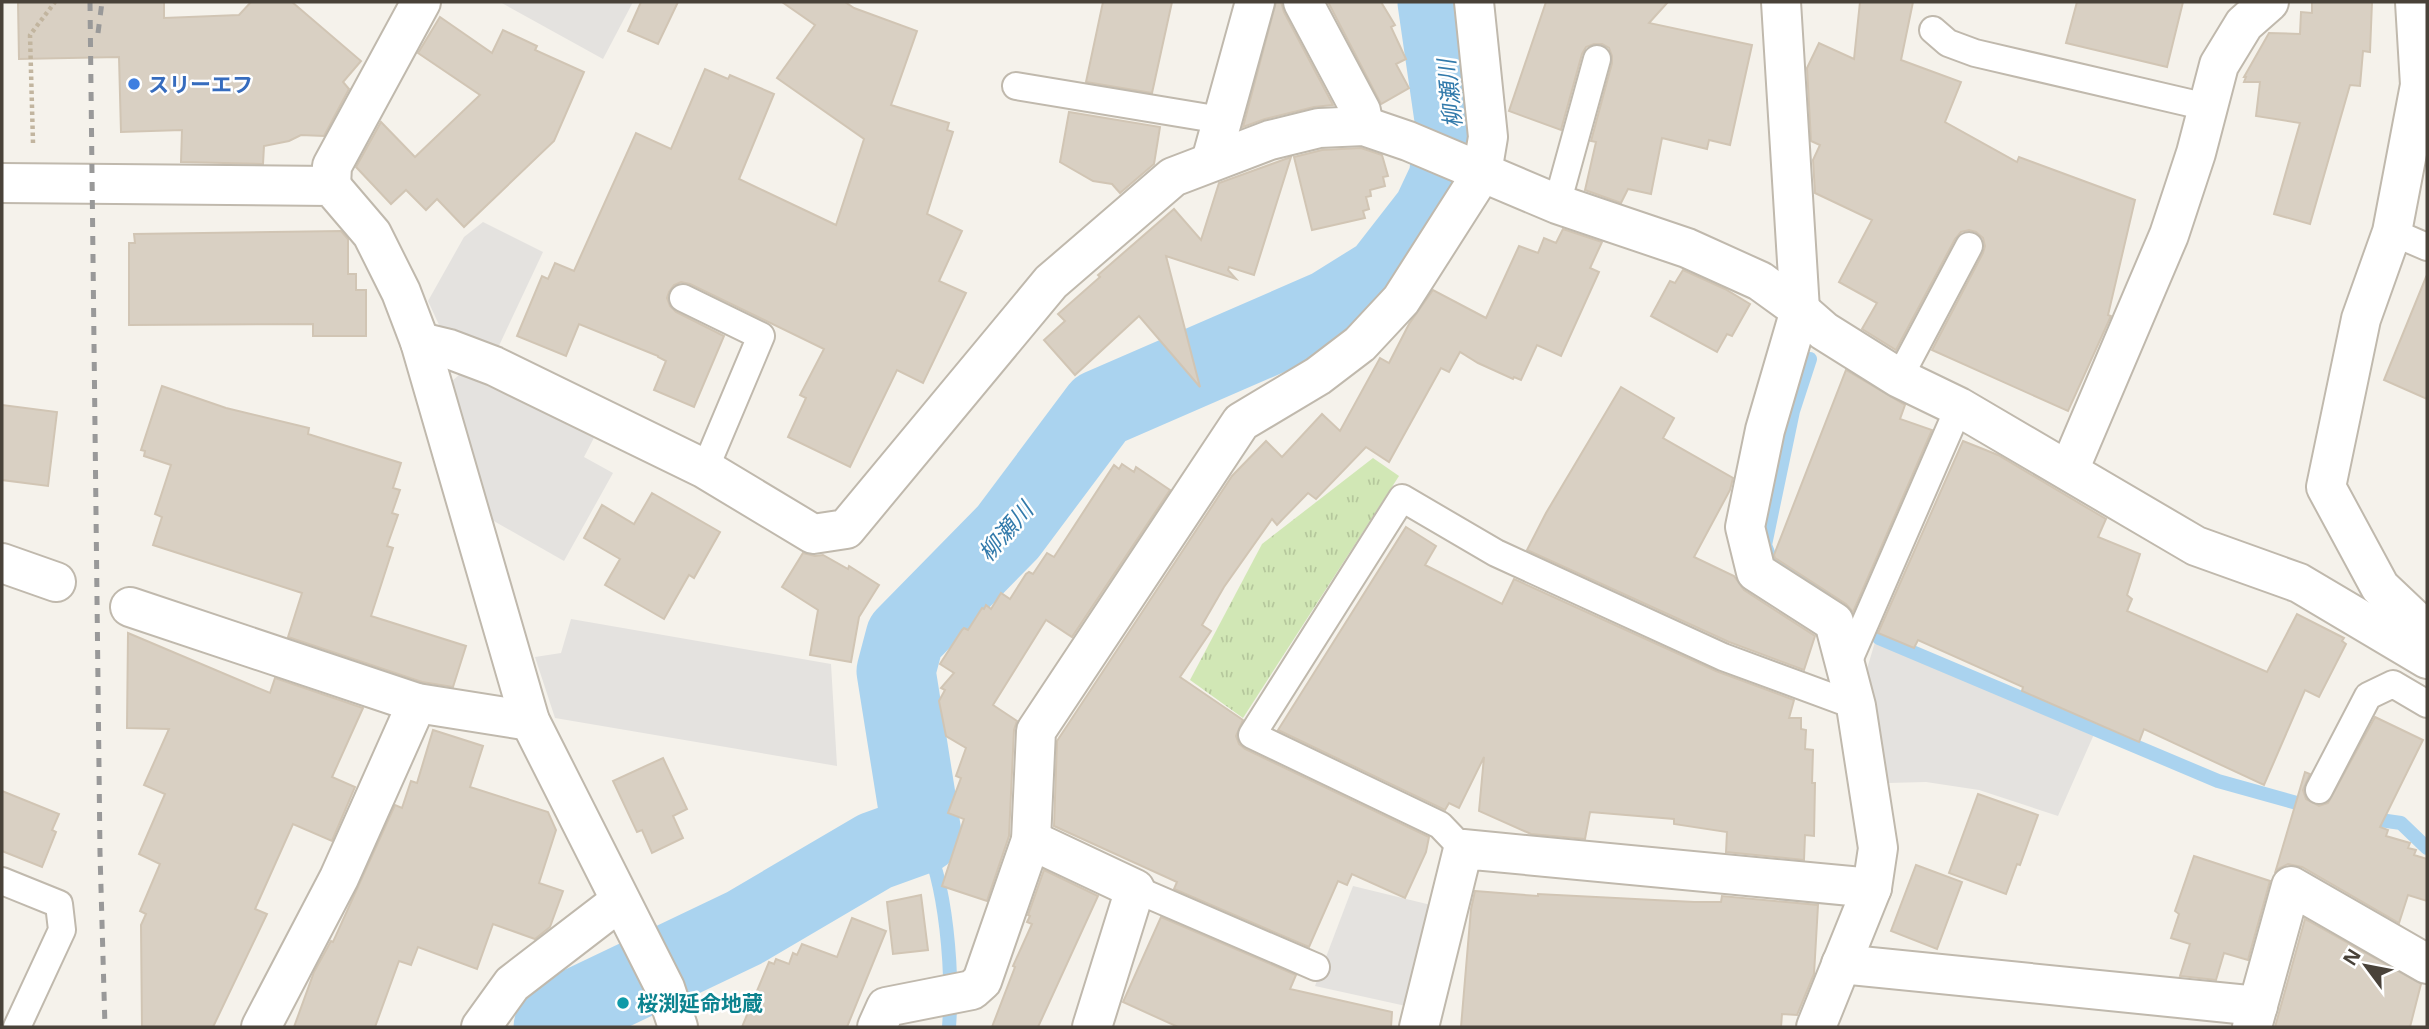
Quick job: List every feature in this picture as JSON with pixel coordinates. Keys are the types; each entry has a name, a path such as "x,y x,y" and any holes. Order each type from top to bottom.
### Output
{"street":[{"path":"421,2 332,166 331,186 372,234 401,292 420,342 530,721 665,988 678,1027"},
{"path":"1211,160 1255,2"},
{"path":"1303,2 1361,111 1364,126"},
{"path":"877,1027 886,1007 954,993 982,981 1031,840 1036,731 1233,433 1241,422 1318,376 1360,344 1401,300 1488,137 1474,2"},
{"path":"1781,2 1800,310 1765,430 1745,527 1756,572 1834,622 1856,706 1878,848 1872,888 1815,1027"},
{"path":"2069,470 2169,235 2196,153 2219,65 2244,24 2269,2"},
{"path":"2415,2 2420,85 2392,232 2361,319 2326,486 2380,587 2418,623 2427,639"},
{"path":"420,342 449,349 494,366 705,469 813,534 846,529 1051,282 1173,177 1270,139 1319,128 1364,126 1408,141 1557,204 1687,248 1760,281 1824,331 1899,379 1959,407 2196,546 2299,583 2427,659"},
{"path":"18,183 331,186"},
{"path":"2,563 56,582"},
{"path":"130,607 417,703 530,721"},
{"path":"261,1027 339,878 417,703"},
{"path":"1031,840 1135,889 1092,1027"},
{"path":"1419,1027 1463,849 1872,888"},
{"path":"1841,964 2255,1017 2291,886 2427,964"},
{"path":"481,1027 512,984 620,901"}],"lane":[{"path":"1933,30 1948,43 1975,53 2207,107"},
{"path":"1557,204 1597,59"},
{"path":"1016,86 1221,120"},
{"path":"2392,232 2427,247"},
{"path":"1899,379 1969,246"},
{"path":"682,298 761,336 705,469"},
{"path":"1846,667 1959,407"},
{"path":"1463,849 1440,825 1252,734 1402,498 1496,553 1685,640 1723,657 1856,706"},
{"path":"2319,790 2368,695 2393,684 2427,704"},
{"path":"2,881 59,904 62,930 17,1027"},
{"path":"1135,889 1317,967"}],"path":[{"path":"18,183 30,35 55,2"}],"green space":[{"path":"1373,458 1399,476 1243,718 1190,680 1262,544"}],"shaded area":[{"path":"500,2 633,2 603,59"},
{"path":"483,222 543,252 497,350 440,327 428,301 464,237"},
{"path":"468,367 598,430 584,457 613,473 564,561 492,520 451,382"},
{"path":"571,619 831,664 837,766 555,718 535,657 561,653"},
{"path":"1875,642 2095,732 2058,816 1979,790 1926,782 1888,783 1864,679"},
{"path":"1353,886 1431,905 1406,1006 1315,986"}],"building":[{"path":"18,2 164,2 164,18 239,15 251,2 292,2 361,61 343,82 349,89 324,136 301,135 289,141 264,146 263,164 181,162 182,130 121,132 119,57 19,59"},
{"path":"641,2 678,2 658,44 628,31"},
{"path":"782,2 845,2 854,8 917,31 891,105 949,123 947,130 953,132 927,214 962,231 939,281 966,293 923,383 897,370 850,467 788,437 806,398 800,395 824,349 690,284 681,282 674,285 667,298 670,306 676,312 724,336 694,407 654,390 666,361 579,324 566,356 517,336 542,276 548,279 555,263 574,271 636,133 671,149 705,69 728,79 730,75 774,94 739,179 836,225 864,139 777,78 815,25"},
{"path":"1103,2 1172,2 1152,93 1086,82"},
{"path":"1276,2 1281,2 1333,105 1314,107 1243,127"},
{"path":"1328,2 1381,2 1395,25 1391,27 1406,59 1396,64 1409,88 1381,104"},
{"path":"1546,2 1668,2 1649,23 1752,45 1730,145 1709,140 1707,149 1662,138 1651,194 1628,189 1621,203 1585,190 1596,142 1591,141 1612,63 1609,48 1602,44 1586,47 1561,130 1509,111"},
{"path":"1860,2 1913,2 1901,60 1961,82 1945,122 2017,162 2019,157 2135,200 2108,315 2111,316 2068,411 1932,350 1983,253 1983,238 1976,232 1961,232 1955,239 1896,350 1862,329 1877,303 1839,282 1872,220 1815,193 1813,160 1820,145 1811,141 1807,68 1819,43 1854,59"},
{"path":"2077,2 2183,2 2167,67 2066,43"},
{"path":"2312,2 2372,2 2370,52 2363,51 2360,86 2350,85 2310,224 2274,214 2300,123 2256,116 2260,82 2244,82 2244,77 2269,33 2300,34 2301,12 2312,13"},
{"path":"440,17 492,53 503,30 537,46 535,50 584,72 554,141 464,227 437,199 426,210 406,190 391,204 356,167 381,122 415,157 480,95 418,53"},
{"path":"1069,112 1160,127 1154,164 1120,193 1112,184 1093,181 1060,162"},
{"path":"1361,148 1382,155 1388,176 1383,177 1385,186 1370,190 1371,196 1366,197 1369,209 1363,211 1365,218 1312,230 1294,157 1322,150"},
{"path":"1291,157 1254,275 1229,267 1228,270 1236,279 1166,256 1200,387 1139,316 1075,375 1044,340 1065,321 1058,314 1174,209 1201,240 1219,183"},
{"path":"1563,229 1602,242 1590,268 1599,272 1561,356 1537,345 1521,380 1478,363 1460,352 1449,372 1441,368 1389,462 1366,447 1316,499 1308,493 1277,525 1272,519 1224,587 1202,625 1211,631 1180,677 1243,720 1236,736 1245,749 1429,837 1426,852 1405,898 1352,874 1347,885 1338,881 1309,947 1174,889 1177,882 1054,826 1057,741 1232,476 1266,441 1282,457 1322,414 1340,431 1380,358 1389,363 1409,324 1433,290 1486,318 1519,246 1538,253 1544,238 1556,243"},
{"path":"341,231 348,239 348,274 356,274 356,290 366,290 366,336 313,336 313,324 129,325 129,243 135,243 134,234"},
{"path":"1683,270 1750,304 1732,336 1727,334 1717,352 1651,316 1670,281 1675,283"},
{"path":"2427,278 2427,399 2384,380"},
{"path":"1846,370 1905,405 1900,419 1932,430 1853,612 1846,604 1774,555"},
{"path":"162,386 226,408 309,428 308,434 401,463 393,488 400,490 392,513 398,515 387,546 393,548 371,616 466,646 453,687 422,682 288,637 302,593 153,545 162,517 155,514 171,465 144,456 145,451 141,450"},
{"path":"1621,387 1674,418 1663,438 1733,478 1730,490 1694,557 1734,576 1744,590 1815,636 1804,670 1729,642 1527,550"},
{"path":"2,405 57,412 48,486 2,480"},
{"path":"1963,441 1998,455 2106,519 2098,537 2140,554 2127,595 2132,599 2127,611 2267,672 2297,614 2344,638 2342,641 2346,644 2319,697 2305,690 2264,785 2144,729 2139,742 2022,691 2023,687 1918,640 1914,648 1878,633"},
{"path":"1122,464 1134,472 1136,467 1170,490 1072,637 1046,620 993,705 1017,721 1014,730 1009,836 987,901 942,886 964,819 948,813 961,778 956,776 966,748 946,736 939,701 945,690 941,688 954,673 940,664 962,630 968,630 982,608 986,605 991,609 1001,593 1010,599 1026,574 1033,574 1047,553 1054,557 1114,465 1119,469"},
{"path":"652,493 720,532 694,578 689,575 664,619 605,585 620,559 584,538 602,505 634,524"},
{"path":"1406,527 1436,546 1425,565 1502,604 1514,579 1716,671 1794,700 1789,718 1801,718 1801,729 1806,730 1805,749 1813,750 1814,836 1805,835 1804,860 1726,852 1727,832 1674,824 1674,819 1590,812 1585,839 1531,834 1479,811 1484,757 1459,808 1449,803 1445,810 1278,730"},
{"path":"803,553 823,555 848,569 849,566 879,585 859,617 851,662 810,655 818,610 782,587"},
{"path":"128,633 270,693 275,678 363,708 332,777 355,787 332,841 293,824 255,909 267,914 213,1027 142,1027 141,925 146,914 140,911 160,864 139,854 165,794 144,785 169,729 127,728"},
{"path":"2375,717 2423,740 2380,827 2388,830 2386,836 2410,843 2408,848 2416,850 2414,855 2427,859 2427,901 2408,895 2399,923 2302,867 2288,864 2275,873 2305,772 2310,774 2303,790 2306,799 2319,806 2328,803"},
{"path":"433,730 483,746 470,787 548,812 556,830 539,883 563,891 550,927 535,939 493,924 477,969 418,947 411,965 399,961 375,1027 294,1027 314,972 331,941 333,942 395,805 402,808 411,781 417,783"},
{"path":"663,758 687,809 673,816 683,838 652,853 642,830 637,832 613,781"},
{"path":"2,791 59,814 52,830 56,832 42,867 2,851"},
{"path":"1978,794 2038,815 2006,894 1949,873"},
{"path":"2194,856 2270,881 2248,960 2224,953 2216,980 2180,976 2190,944 2171,938 2179,914 2175,911"},
{"path":"1916,865 1962,882 1937,949 1891,931"},
{"path":"1044,870 1098,896 1038,1027 992,1027 1015,967 1013,966 1032,924 1027,922 1030,916 1028,915"},
{"path":"1475,891 1694,902 1721,902 1722,896 1818,905 1814,974 1797,1015 1782,1014 1781,1027 1461,1027 1471,909"},
{"path":"921,895 928,950 893,954 887,902"},
{"path":"1161,917 1296,975 1290,989 1392,1012 1391,1027 1178,1027 1123,1002"},
{"path":"852,918 886,931 847,1027 742,1027 769,962 774,964 776,959 789,964 793,953 797,955 802,944 837,957"},
{"path":"2305,919 2421,984 2410,1027 2275,1027"}],"waterway":[{"name":"柳瀬川","path":"553,1027 566,1013 744,928 875,851 922,834 896,671 905,637 1008,532 1100,409 1330,309 1383,276 1432,213 1448,179 1455,126 1437,2"},
{"path":"1810,359 1793,411 1765,545 1772,563 1827,589"},
{"path":"1879,638 2218,781 2311,807"},
{"path":"2366,818 2401,823 2427,848"},
{"path":"922,834 931,854 943,902 949,955 949,1027"}],"railway":[{"path":"90,2 100,853 105,1027"},
{"path":"98,33 102,2"}],"place":[{"name":"スリーエフ","path":"134,84"},
{"name":"桜渕延命地蔵","path":"623,1003"}]}
